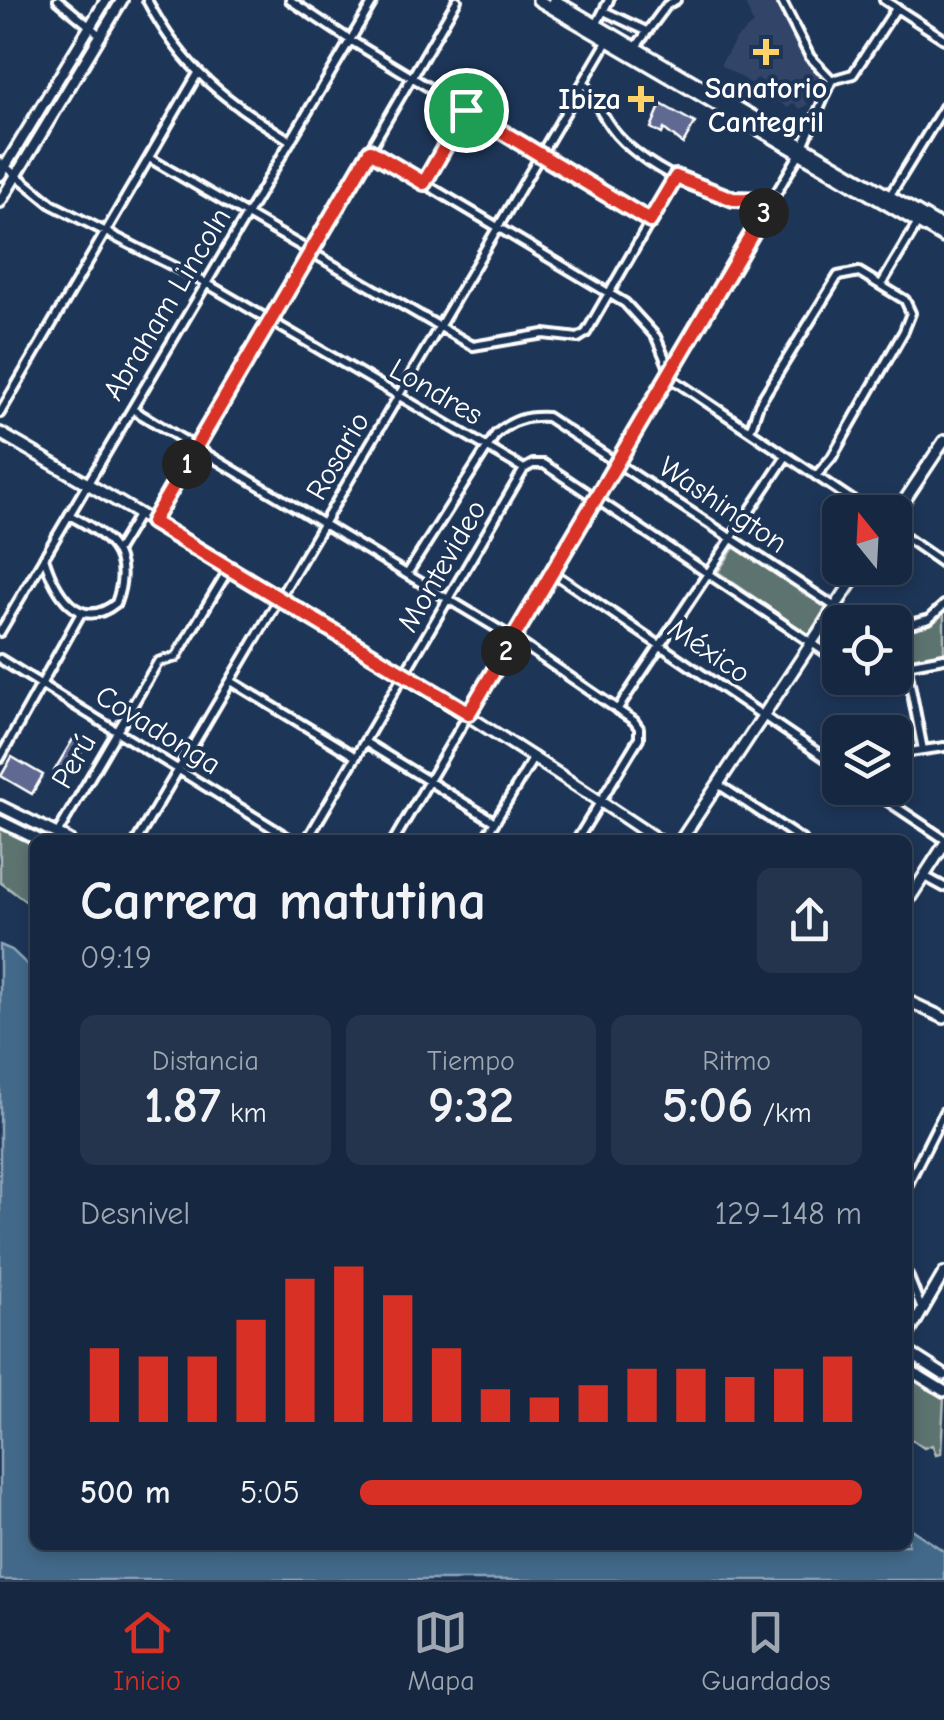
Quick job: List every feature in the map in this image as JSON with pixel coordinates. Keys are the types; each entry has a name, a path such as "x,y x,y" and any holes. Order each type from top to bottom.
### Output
{"street":[{"path":"58,0 100,35"},
{"path":"2,168 106,0"},
{"path":"0,202 122,0"},
{"path":"147,0 198,76 290,140"},
{"path":"290,0 650,221"},
{"name":"Abraham Lincoln","path":"0,632 374,0"},
{"path":"152,522 456,0"},
{"path":"538,0 594,28 607,42 634,52"},
{"path":"554,0 634,52 920,219 944,238"},
{"path":"594,28 609,0"},
{"path":"634,52 646,31 676,0"},
{"path":"781,0 810,57 832,80"},
{"path":"884,0 944,38"},
{"path":"397,835 772,200 832,80 853,74 895,10"},
{"path":"604,11 646,31"},
{"name":"Rosario","path":"140,835 607,42"},
{"path":"0,414 198,76"},
{"path":"584,82 613,131 676,177 733,199 772,200"},
{"path":"887,199 944,107"},
{"path":"424,183 466,110"},
{"path":"370,151 609,293 642,318 656,337 669,374 844,495"},
{"path":"149,158 439,330 473,346 544,334 578,338 609,293 676,177"},
{"name":"Londres","path":"2,168 53,205 206,284 524,469 544,464 822,650"},
{"path":"920,219 944,228"},
{"path":"881,285 920,219"},
{"path":"750,432 758,404 838,276 859,272 905,300 910,318 832,457 816,476"},
{"path":"132,409 514,638 639,728 639,738 580,835"},
{"name":"Washington","path":"407,574 487,448 509,423 527,416 547,417 830,605"},
{"path":"0,433 469,713 651,835"},
{"path":"908,495 944,440"},
{"path":"617,710 786,458"},
{"name":"Montevideo","path":"310,835 524,469"},
{"path":"117,550 138,514"},
{"path":"44,557 54,586 82,614 93,616 116,603 120,574 112,540 69,516"},
{"path":"912,542 944,564"},
{"name":"Perú","path":"57,834 158,662 176,657 230,567"},
{"name":"México","path":"552,572 822,756"},
{"path":"912,623 929,619 944,605"},
{"path":"0,758 82,614"},
{"path":"684,835 822,626"},
{"path":"912,664 944,658"},
{"name":"Covadonga","path":"0,659 284,835"},
{"path":"232,681 356,757"},
{"path":"912,692 923,750"},
{"path":"365,742 495,822"},
{"path":"912,752 944,747"},
{"path":"488,835 534,757"},
{"path":"718,784 794,835"},
{"path":"892,805 944,842 912,894"},
{"path":"0,806 57,834"},
{"path":"0,820 30,835"},
{"path":"924,876 944,887"},
{"path":"912,1003 944,1018"},
{"path":"912,1176 944,1112"},
{"path":"912,1328 944,1273"},
{"path":"912,1285 922,1310"},
{"path":"912,1355 944,1375"},
{"path":"912,1371 944,1391"}],"shaded area":[{"name":"Sanatorio Cantegril","path":"744,0 777,0 821,80 803,96 808,104 800,109 794,103 788,108 776,100 773,104 765,99 769,86 757,78 752,84 720,65 736,39 753,24"},
{"path":"0,945 12,950 30,967 30,1550 912,1550 912,1530 944,1551 944,1580 0,1580"}],"green space":[{"path":"735,546 823,605 822,614 809,635 718,572"},
{"path":"944,613 944,652 912,659 912,628"},
{"path":"0,826 30,842 30,904 0,882"},
{"path":"912,1377 944,1397 941,1454 936,1455 932,1445 924,1448 912,1440"}],"building":[{"path":"661,104 695,123 683,144 664,129 662,134 651,128"},
{"path":"73,739 85,746 66,779 54,771"},
{"path":"12,757 43,775 32,794 1,776"}],"place":[{"name":"Sanatorio Cantegril","path":"766,52"},
{"name":"Ibiza","path":"641,99"}],"route":[{"path":"466,110 650,221 676,177 733,199 772,200 469,713 152,522 370,151 424,183 466,110"}]}
